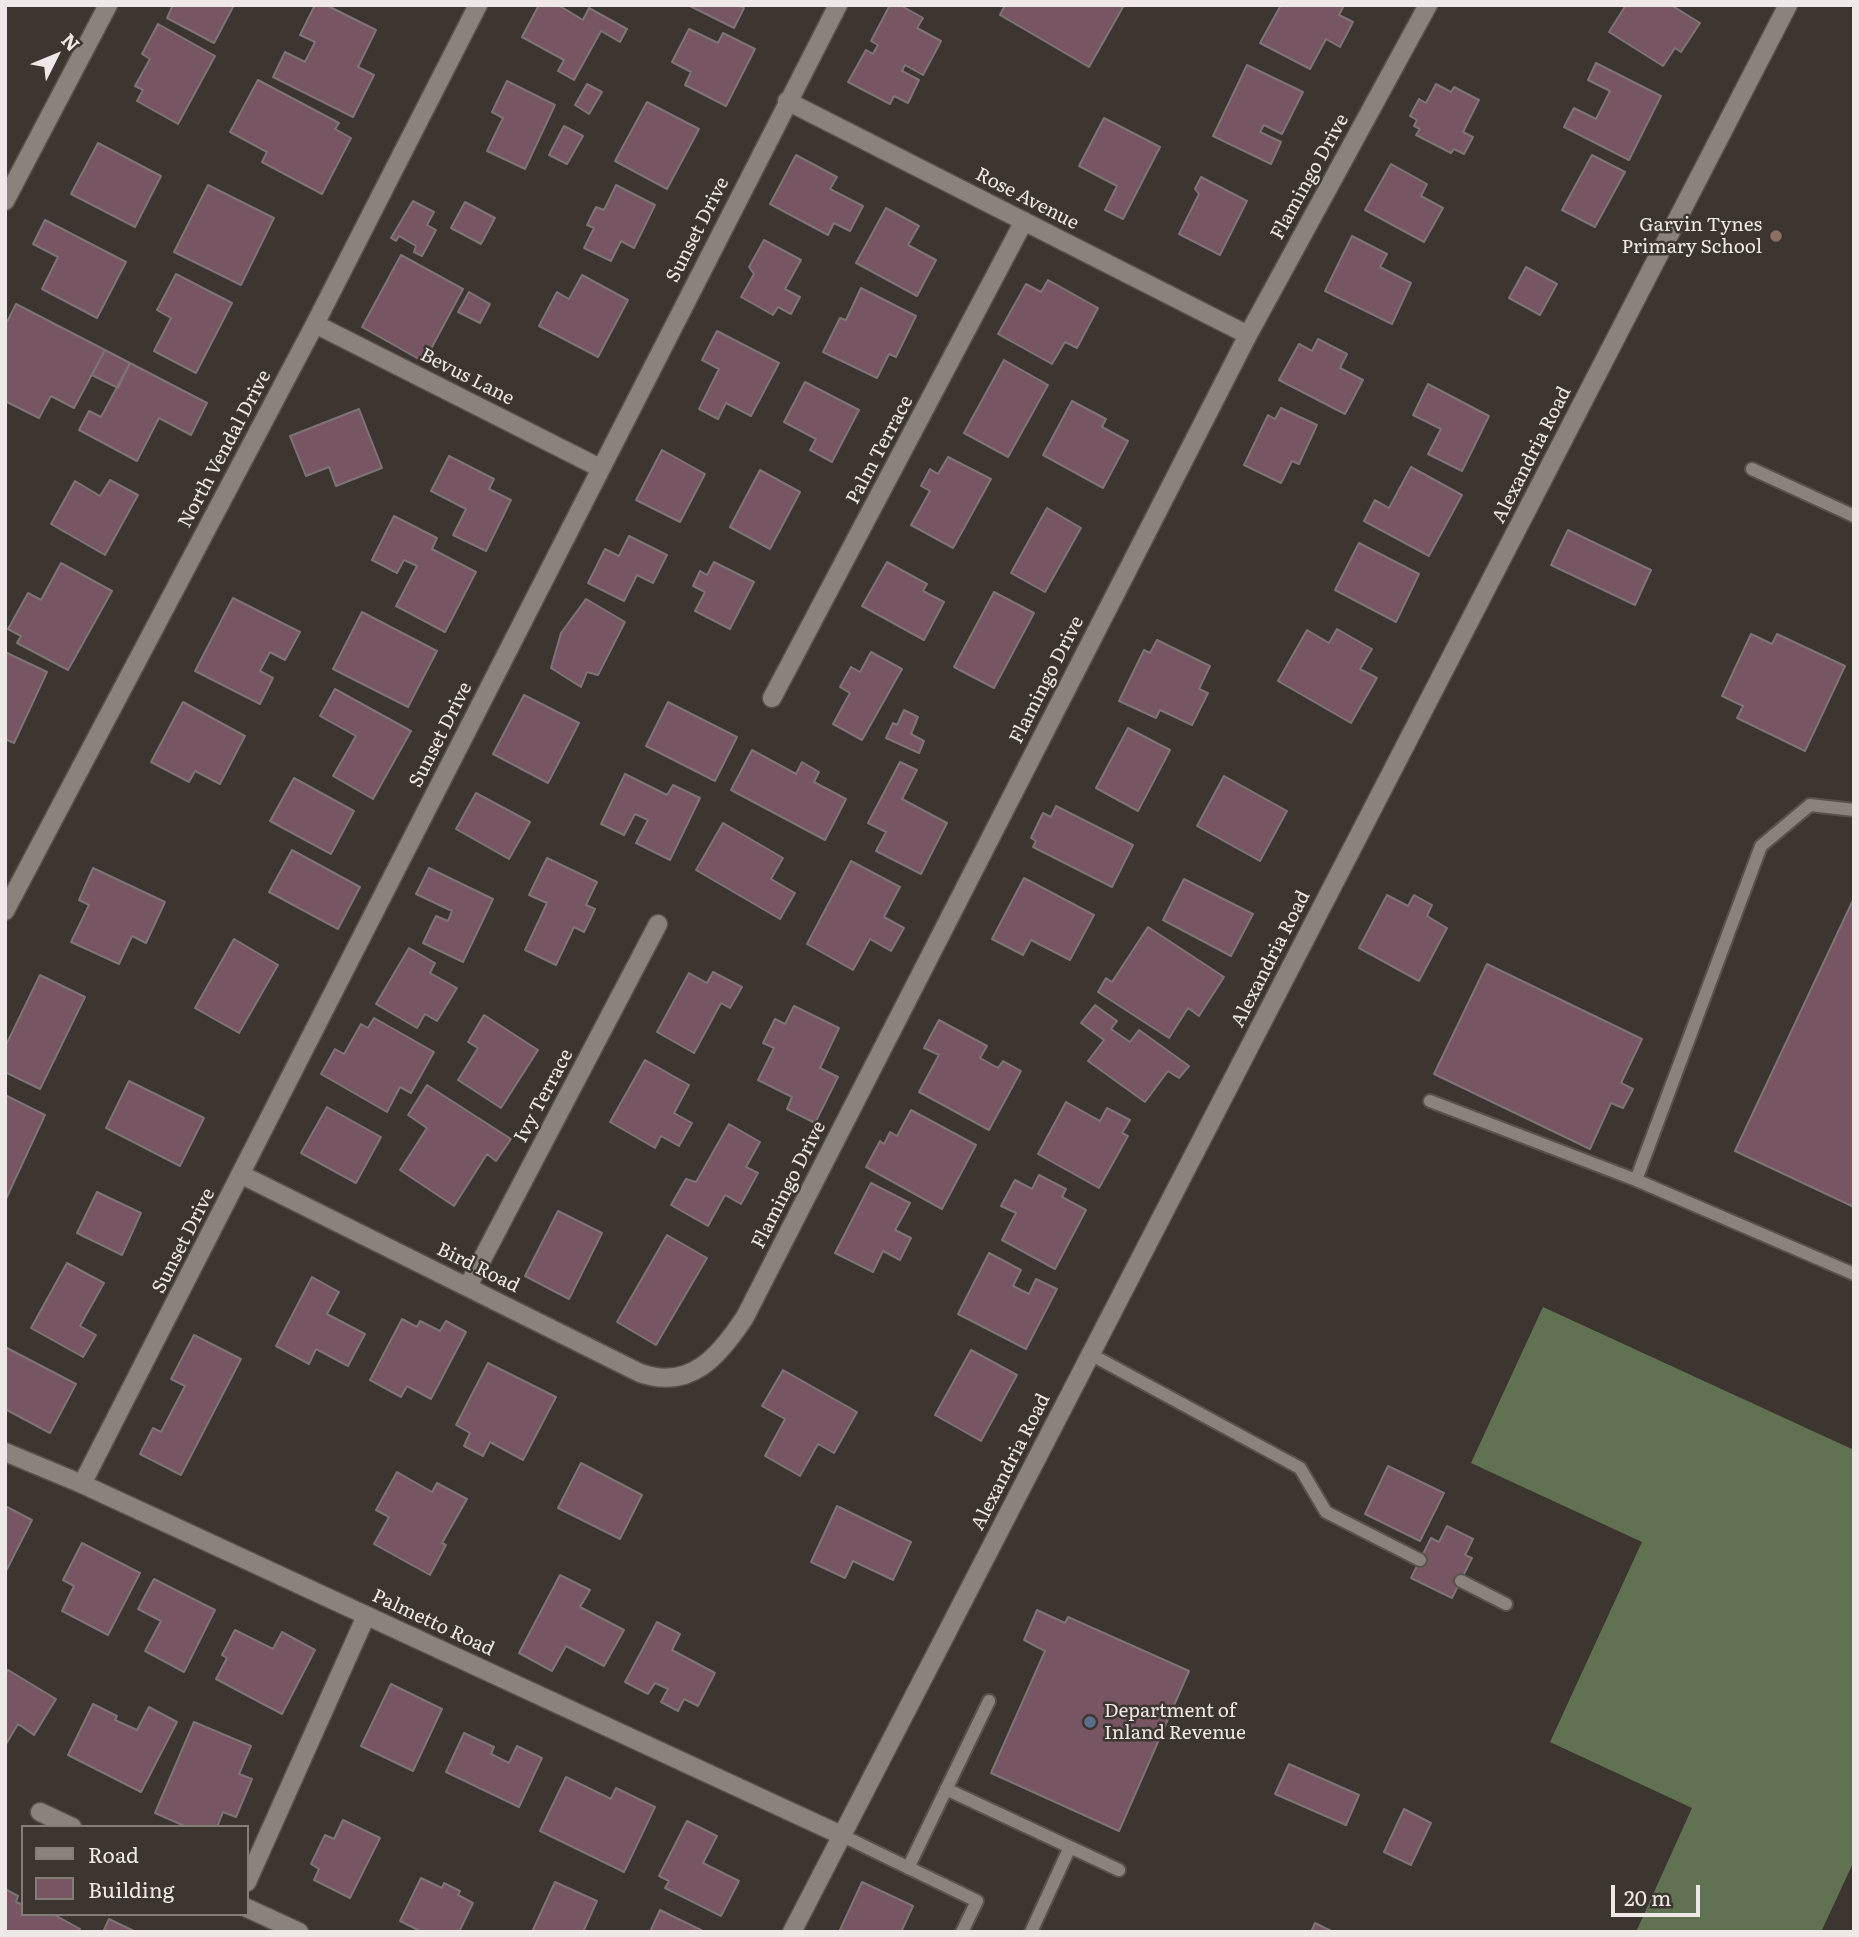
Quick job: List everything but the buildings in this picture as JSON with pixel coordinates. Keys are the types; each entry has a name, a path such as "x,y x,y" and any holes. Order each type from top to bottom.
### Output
{"street":[{"path":"5,201 108,5"},
{"name":"North Vendal Drive","path":"5,911 315,324 478,5"},
{"name":"Sunset Drive","path":"82,1484 838,5"},
{"name":"Flamingo Drive","path":"699,1369 722,1350 745,1317 1248,335 1428,5"},
{"name":"Alexandria Road","path":"792,1932 1788,5"},
{"name":"Rose Avenue","path":"787,101 1248,335"},
{"name":"Palm Terrace","path":"772,698 1024,221"},
{"name":"Bevus Lane","path":"315,324 600,468"},
{"name":"Ivy Terrace","path":"468,1286 658,924"},
{"name":"Bird Road","path":"242,1175 654,1378 672,1378 699,1369"},
{"name":"Palmetto Road","path":"5,1452 82,1484 841,1835"},
{"path":"248,1880 366,1616"},
{"path":"40,1811 68,1825"},
{"path":"248,1908 299,1932"}],"lane":[{"path":"1752,469 1854,516"},
{"path":"1636,1180 1761,846 1810,805 1854,810"},
{"path":"1430,1101 1636,1180 1854,1274"},
{"path":"1090,1354 1300,1468 1326,1512 1420,1560"},
{"path":"1461,1581 1506,1604"},
{"path":"908,1868 989,1701"},
{"path":"946,1789 1119,1870"},
{"path":"841,1835 977,1901 962,1932"},
{"path":"1031,1932 1070,1847"}],"green space":[{"path":"1543,1307 1854,1450 1854,1861 1821,1932 1636,1932 1692,1808 1550,1742 1642,1542 1471,1463"}],"place":[{"name":"Garvin Tynes Primary School","path":"1776,236"},
{"name":"Department of Inland Revenue","path":"1090,1722"}]}
